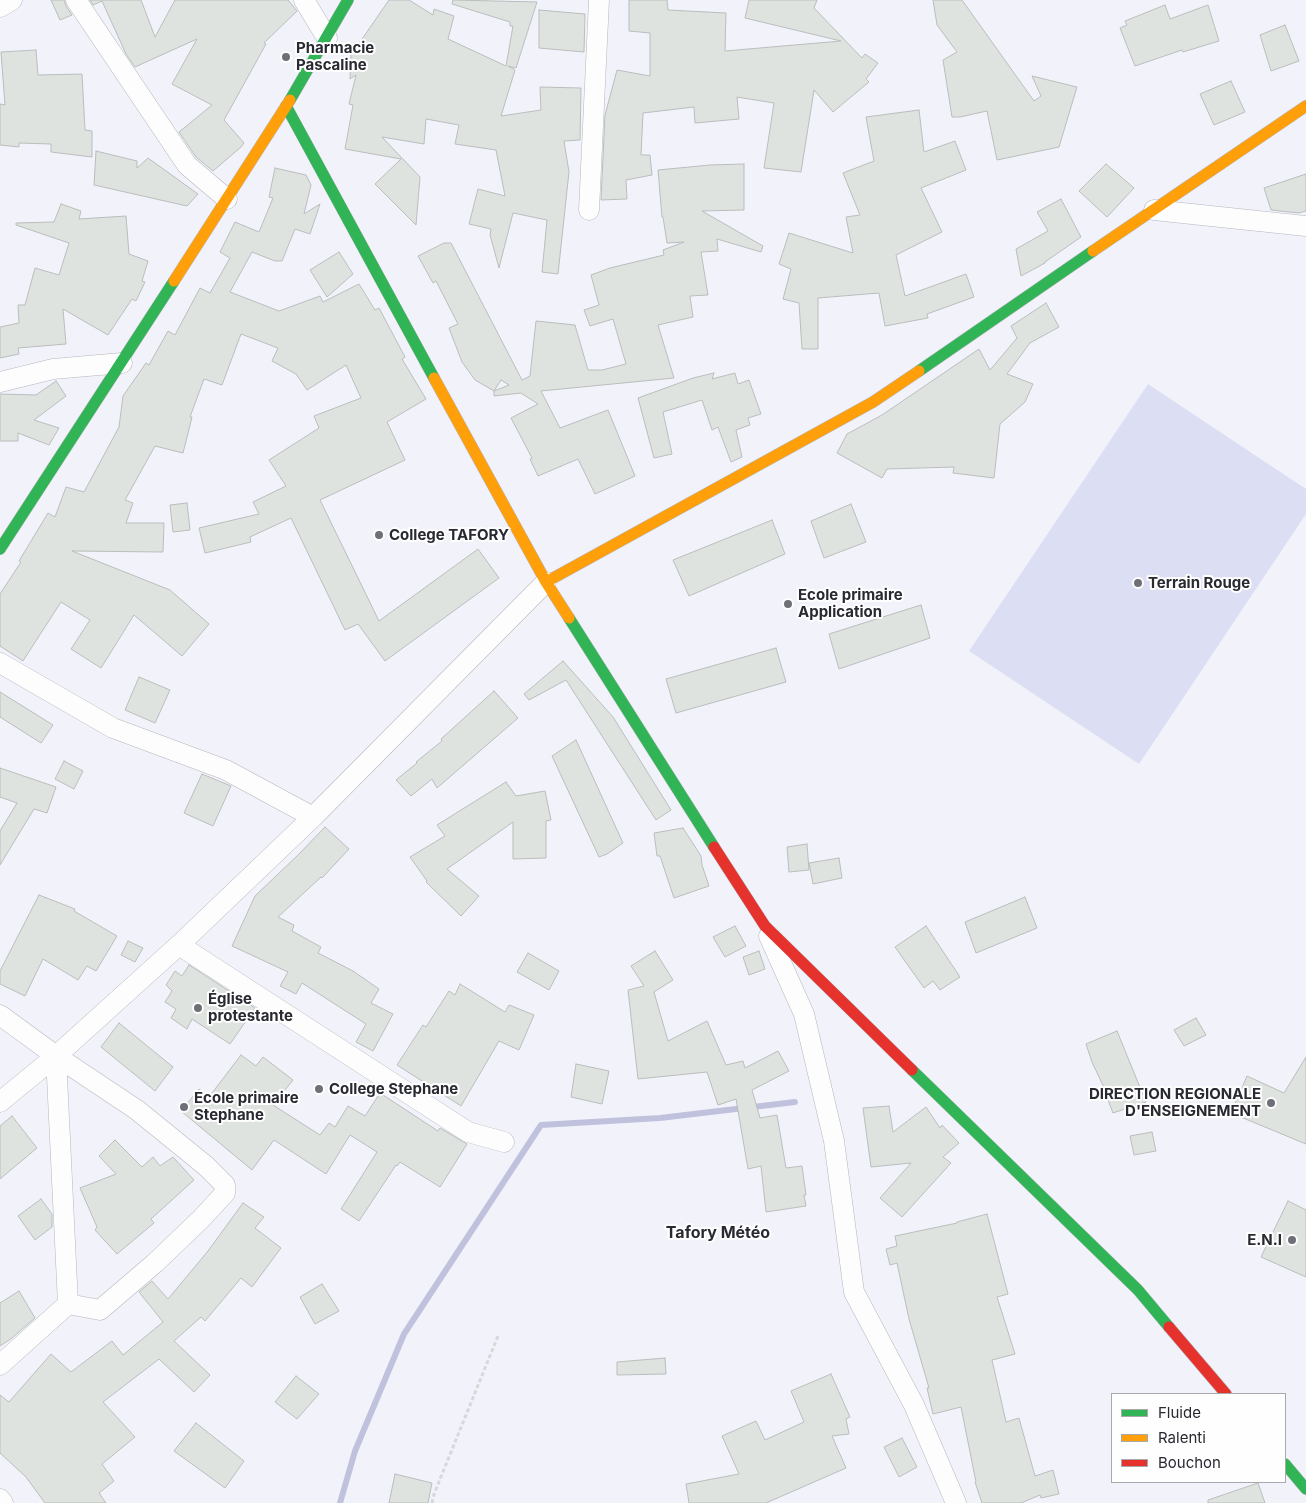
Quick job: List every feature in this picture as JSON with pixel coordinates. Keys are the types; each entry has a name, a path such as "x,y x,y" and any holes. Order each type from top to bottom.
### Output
{"street":[{"path":"0,7 12,0"},
{"path":"76,0 187,165 227,199"},
{"path":"304,0 327,38"},
{"path":"0,548 227,199 286,106 348,0"},
{"path":"589,210 599,0"},
{"path":"286,106 546,582 765,926 804,1014 834,1141 854,1292 914,1405 956,1503"},
{"path":"0,1102 56,1056 179,945 313,818 546,582 873,402 1306,106"},
{"path":"1154,210 1306,226"},
{"path":"0,382 53,369 122,363"},
{"path":"0,663 113,728 226,770 313,818"},
{"path":"765,926 1138,1290 1225,1393"},
{"path":"179,945 468,1132 504,1142"},
{"path":"0,1015 56,1056 137,1110 206,1166 225,1186 225,1193 202,1219 155,1263 100,1310 68,1304"},
{"path":"56,1056 68,1304"},
{"path":"0,1365 68,1304"},
{"path":"1286,1465 1306,1489"},
{"path":"0,1498 4,1503"}],"path":[{"path":"432,1503 498,1336"}],"shaded area":[{"name":"Terrain Rouge","path":"1148,384 1306,489 1306,514 1139,764 969,651"}],"building":[{"path":"51,0 64,0 72,15 60,20"},
{"path":"90,0 141,0 155,37 175,0 288,0 297,11 264,43 266,44 224,120 244,143 241,147 213,171 196,157 179,132 212,105 172,84 197,39 135,67 126,54 102,1 93,5"},
{"path":"389,0 409,0 433,15 434,9 454,16 448,39 506,66 513,26 510,26 510,22 452,4 453,0 537,2 516,68 508,66 515,70 501,116 541,110 540,87 581,88 580,140 564,141 569,172 558,274 542,272 547,220 513,213 499,268 490,235 491,229 469,224 478,189 505,196 496,150 455,144 459,125 426,119 424,144 382,137 420,177 416,225 375,184 401,159 345,149 353,105 349,104 356,75 350,79 351,55"},
{"path":"629,0 667,0 668,10 726,13 725,51 841,41 745,18 749,0 817,0 814,8 862,58 865,54 878,63 866,79 869,82 833,112 814,90 801,172 764,168 774,103 737,97 739,119 695,123 694,107 643,113 641,155 650,155 652,175 626,180 627,199 601,200 605,115 617,70 650,76 650,33 629,31"},
{"path":"933,0 962,0 1034,101 1041,96 1032,76 1077,87 1059,147 997,160 987,111 952,117 943,60 957,52 937,25"},
{"path":"1165,5 1170,19 1208,5 1219,41 1183,52 1182,50 1135,66 1120,28 1127,25 1125,21"},
{"path":"539,10 585,14 584,52 539,48"},
{"path":"1285,25 1299,61 1271,71 1260,35"},
{"path":"36,50 38,75 82,74 85,130 92,131 92,157 51,152 51,144 19,143 19,147 0,145 0,104 5,105 1,52"},
{"path":"1231,81 1245,112 1214,125 1200,94"},
{"path":"919,110 924,152 955,141 966,170 921,188 942,232 896,255 905,296 966,274 974,297 927,314 928,318 885,326 879,293 818,298 818,349 802,349 799,303 783,299 791,269 779,264 789,233 853,253 846,217 860,215 843,173 874,161 866,117"},
{"path":"96,151 137,161 137,168 148,158 198,194 187,206 94,185"},
{"path":"744,164 744,210 702,211 763,246 761,252 717,239 718,251 701,252 708,295 690,296 693,317 658,325 674,378 541,391 560,428 608,410 635,476 595,494 578,459 538,476 530,459 532,458 511,418 538,404 521,393 494,396 494,391 475,380 462,362 449,328 458,324 436,281 433,283 418,256 444,243 451,243 522,380 530,376 536,321 575,325 588,370 602,370 626,364 613,319 590,326 584,310 599,305 591,275 610,268 664,255 663,250 684,242 667,243 662,217 658,170","holes":["501,380 509,385 494,391"]},
{"path":"1106,164 1134,188 1107,217 1079,191"},
{"path":"275,168 306,175 311,185 304,214 320,204 310,234 295,229 282,261 275,261 252,252 230,292 279,311 320,296 323,302 359,284 375,310 379,308 405,357 402,359 426,399 387,422 405,460 320,500 379,621 478,549 499,578 385,661 358,624 345,630 291,518 250,537 251,542 205,553 199,528 259,514 253,502 286,486 269,460 319,428 314,416 361,398 346,365 307,390 296,374 272,361 278,348 241,334 222,385 204,379 190,417 192,417 183,453 155,446 125,500 133,503 126,523 164,523 163,552 72,551 170,590 209,624 182,656 134,615 101,668 71,649 90,620 61,602 23,661 0,646 0,594 21,562 19,561 48,513 55,517 66,487 84,492 119,427 123,396 146,363 149,365 168,331 175,335 200,288 210,293 230,258 220,252 235,222 259,232 273,198 269,197"},
{"path":"1306,174 1306,211 1299,213 1271,210 1264,188"},
{"path":"1061,199 1081,237 1045,263 1021,276 1016,249 1048,231 1037,212"},
{"path":"61,204 81,211 79,219 126,216 129,254 148,261 142,281 145,282 136,301 132,299 108,335 63,309 66,344 18,348 19,354 0,358 0,327 19,323 18,305 25,305 35,268 59,275 69,243 16,225 16,223 54,222"},
{"path":"339,252 353,274 327,297 310,270"},
{"path":"1046,303 1059,327 1030,343 1007,374 1033,384 1025,402 1000,424 994,478 953,473 954,467 887,469 882,478 837,453 847,434 882,415 979,349 990,370 1017,338 1011,326"},
{"path":"714,373 712,379 735,373 738,384 749,380 761,414 748,418 750,425 736,430 742,457 731,462 718,427 712,430 702,400 663,412 672,454 654,458 638,398 693,378"},
{"path":"56,381 66,396 34,420 59,428 49,445 18,433 18,441 0,441 0,394 36,395"},
{"path":"187,503 190,530 173,532 170,505"},
{"path":"851,504 866,542 824,558 811,521"},
{"path":"772,520 785,554 689,596 673,560"},
{"path":"921,605 930,638 839,669 829,634"},
{"path":"776,648 786,682 676,713 666,679"},
{"path":"563,661 613,717 671,810 656,820 566,680 529,700 524,694"},
{"path":"139,677 170,690 155,723 125,710"},
{"path":"494,691 518,718 437,788 432,779 411,796 396,780 442,741 441,739"},
{"path":"0,692 53,725 41,743 0,717"},
{"path":"576,740 623,843 599,857 552,756"},
{"path":"64,761 83,771 74,789 55,779"},
{"path":"0,768 56,787 47,813 34,809 0,865 0,831 17,803 0,797"},
{"path":"202,774 231,786 213,826 184,813"},
{"path":"506,782 516,796 545,791 551,820 546,821 546,858 513,859 513,822 447,869 479,896 461,916 426,882 410,857 445,836 437,825"},
{"path":"325,827 349,849 322,878 278,917 294,925 292,931 321,947 318,953 353,971 379,989 371,1003 393,1014 373,1051 356,1042 366,1024 302,983 296,994 280,986 288,972 232,946 255,896"},
{"path":"683,828 701,856 709,886 674,898 660,856 657,856 654,833"},
{"path":"807,844 809,870 789,872 787,847"},
{"path":"839,858 842,878 813,884 809,863"},
{"path":"39,895 75,909 74,911 117,936 96,971 87,966 78,980 43,959 25,996 0,984 0,971"},
{"path":"1025,897 1037,928 976,953 965,922"},
{"path":"735,926 746,946 725,957 713,937"},
{"path":"926,926 960,977 940,990 933,981 924,988 895,947"},
{"path":"128,941 143,948 135,962 121,955"},
{"path":"655,951 673,980 654,992 668,1041 707,1021 726,1065 743,1061 745,1068 778,1051 789,1071 752,1090 760,1118 777,1115 786,1168 802,1166 806,1206 766,1212 761,1166 748,1169 736,1099 718,1105 707,1072 638,1079 628,990 644,986 631,966"},
{"path":"759,951 765,969 749,975 743,957"},
{"path":"528,953 559,971 549,990 517,972"},
{"path":"189,965 255,1008 230,1044 192,1019 187,1029 171,1018 176,1009 165,1002 172,991 166,985 175,971 182,976"},
{"path":"460,984 505,1012 509,1005 534,1015 519,1050 499,1041 461,1106 397,1065 423,1025 426,1027 449,991 455,995"},
{"path":"1196,1018 1206,1035 1184,1046 1174,1030"},
{"path":"119,1023 173,1067 155,1091 101,1047"},
{"path":"1117,1031 1146,1102 1113,1113 1086,1044"},
{"path":"241,1055 256,1066 263,1057 293,1080 273,1105 320,1135 329,1123 335,1127 348,1106 365,1116 380,1093 438,1131 440,1128 467,1144 440,1187 400,1162 396,1165 359,1221 341,1209 377,1152 350,1135 326,1174 274,1140 252,1170 181,1111 199,1089 209,1097"},
{"name":"DIRECTION REGIONALE D'ENSEIGNEMENT","path":"1306,1057 1306,1144 1231,1113 1247,1076 1284,1093"},
{"path":"576,1064 609,1071 602,1104 571,1097"},
{"path":"889,1106 893,1132 926,1107 940,1128 942,1125 959,1143 943,1157 951,1163 902,1217 880,1198 911,1163 871,1167 863,1108"},
{"path":"12,1116 37,1148 0,1179 0,1126"},
{"path":"1152,1132 1156,1151 1134,1155 1130,1136"},
{"path":"115,1140 142,1167 153,1157 160,1166 173,1157 194,1180 151,1219 154,1223 117,1254 95,1230 97,1227 80,1188 116,1174 99,1156"},
{"path":"41,1199 52,1214 52,1227 35,1240 18,1216"},
{"name":"E.N.I","path":"1288,1201 1306,1210 1306,1277 1261,1257"},
{"path":"243,1203 264,1217 255,1228 281,1248 252,1287 241,1278 205,1321 201,1317 174,1341 210,1375 194,1392 159,1359 103,1402 135,1437 102,1464 114,1481 99,1493 106,1503 45,1503 26,1477 0,1453 0,1395 9,1402 51,1354 71,1372 112,1341 123,1355 163,1322 139,1292 152,1281 168,1299 208,1251"},
{"path":"987,1214 1008,1294 997,1297 1015,1354 992,1360 1006,1422 1019,1418 1035,1476 1053,1470 1059,1494 1041,1498 1040,1495 1021,1503 982,1503 975,1482 961,1407 933,1414 927,1388 929,1388 909,1319 897,1263 890,1265 886,1249 897,1246 895,1236 957,1223"},
{"path":"322,1284 339,1311 315,1324 300,1297"},
{"path":"19,1291 35,1318 0,1346 0,1303"},
{"path":"665,1358 666,1374 617,1375 617,1362"},
{"path":"831,1374 850,1417 846,1419 849,1434 832,1436 846,1468 766,1503 689,1503 686,1484 739,1474 722,1436 756,1421 765,1440 804,1422 791,1391"},
{"path":"296,1376 319,1394 297,1419 275,1402"},
{"path":"196,1423 244,1461 225,1488 174,1451"},
{"path":"902,1438 917,1467 899,1477 884,1447"},
{"path":"395,1474 432,1483 428,1503 389,1503"},
{"path":"1258,1483 1265,1503 1208,1503 1208,1500"}],"waterway":[{"path":"340,1503 355,1451 404,1334 541,1125 660,1118 795,1102"}],"traffic: fast":[{"path":"290,100 348,0"},
{"path":"286,106 434,378"},
{"path":"919,371 1093,251"},
{"path":"0,549 174,281"},
{"path":"569,618 714,847"},
{"path":"912,1070 1138,1290 1169,1327"},
{"path":"1286,1465 1306,1489"}],"traffic: slow":[{"path":"174,281 290,100"},
{"path":"1093,251 1306,106"},
{"path":"546,582 873,402 919,371"},
{"path":"434,378 546,582 569,618"}],"traffic: jam":[{"path":"714,847 765,926 912,1070"},
{"path":"1169,1327 1225,1393"}],"place":[{"name":"Pharmacie Pascaline","path":"286,57"},
{"name":"College TAFORY","path":"379,535"},
{"name":"Terrain Rouge","path":"1138,583"},
{"name":"Ecole primaire Application","path":"788,604"},
{"name":"Église protestante","path":"198,1008"},
{"name":"College Stephane","path":"319,1089"},
{"name":"DIRECTION REGIONALE D'ENSEIGNEMENT","path":"1271,1103"},
{"name":"Ecole primaire Stephane","path":"184,1107"},
{"name":"E.N.I","path":"1292,1240"}],"district":[{"name":"Tafory Météo","path":"718,1233"}]}
